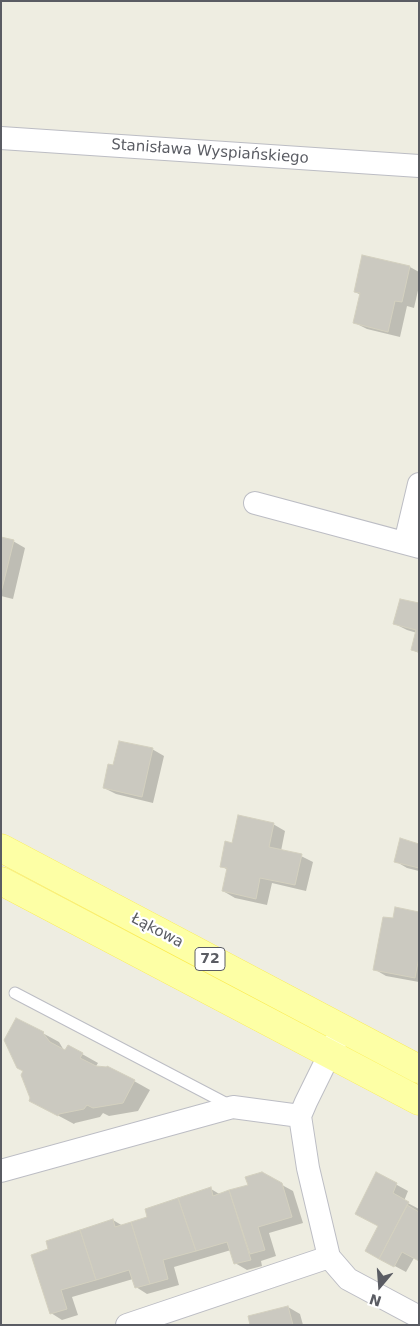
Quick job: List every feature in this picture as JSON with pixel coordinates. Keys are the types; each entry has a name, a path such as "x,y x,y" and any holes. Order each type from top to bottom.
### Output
{"main road":[{"name":"Łąkowa","path":"1,848 419,1069"},
{"name":"Łąkowa","path":"1,881 419,1101"}],"street":[{"name":"Stanisława Wyspiańskiego","path":"1,138 419,166"},
{"path":"255,504 412,545 419,484"},
{"path":"342,1028 300,1116 308,1168 329,1257 348,1279 419,1317"},
{"path":"1,1171 233,1106 300,1116"},
{"path":"127,1325 329,1257"}],"lane":[{"path":"15,993 233,1106"}],"building":[{"path":"362,255 410,266 402,302 395,301 388,332 353,323 360,293 354,292"},
{"path":"1,537 14,540 1,593"},
{"path":"400,599 419,603 419,652 411,650 416,630 393,624"},
{"path":"119,741 153,748 142,797 103,788 108,764 113,765"},
{"path":"238,815 274,823 269,847 302,854 295,885 260,878 256,899 222,891 227,868 220,867 225,841 232,843"},
{"path":"400,838 419,844 419,868 394,862"},
{"path":"395,907 419,912 419,957 415,978 373,970 383,917 393,918"},
{"path":"16,1018 44,1032 50,1042 65,1050 68,1045 83,1053 80,1058 96,1066 107,1066 135,1080 123,1103 93,1108 87,1105 84,1109 59,1114 58,1116 29,1101 30,1098 21,1075 23,1071 17,1068 4,1040"},
{"path":"262,1172 282,1183 292,1217 258,1227 265,1250 250,1254 229,1190 248,1185 245,1177"},
{"path":"376,1172 397,1183 393,1193 409,1202 379,1259 365,1251 378,1226 355,1214"},
{"path":"211,1187 213,1196 229,1190 251,1260 234,1264 227,1242 196,1251 178,1198"},
{"path":"178,1198 196,1251 163,1260 168,1279 150,1284 131,1222 147,1217 145,1209"},
{"path":"407,1205 419,1212 419,1261 402,1252 394,1267 379,1259"},
{"path":"113,1219 115,1227 131,1222 150,1284 135,1288 129,1270 96,1280 80,1230"},
{"path":"80,1230 96,1280 61,1290 67,1309 50,1314 31,1255 48,1249 46,1241"},
{"path":"288,1306 293,1325 250,1325 248,1316"}]}
